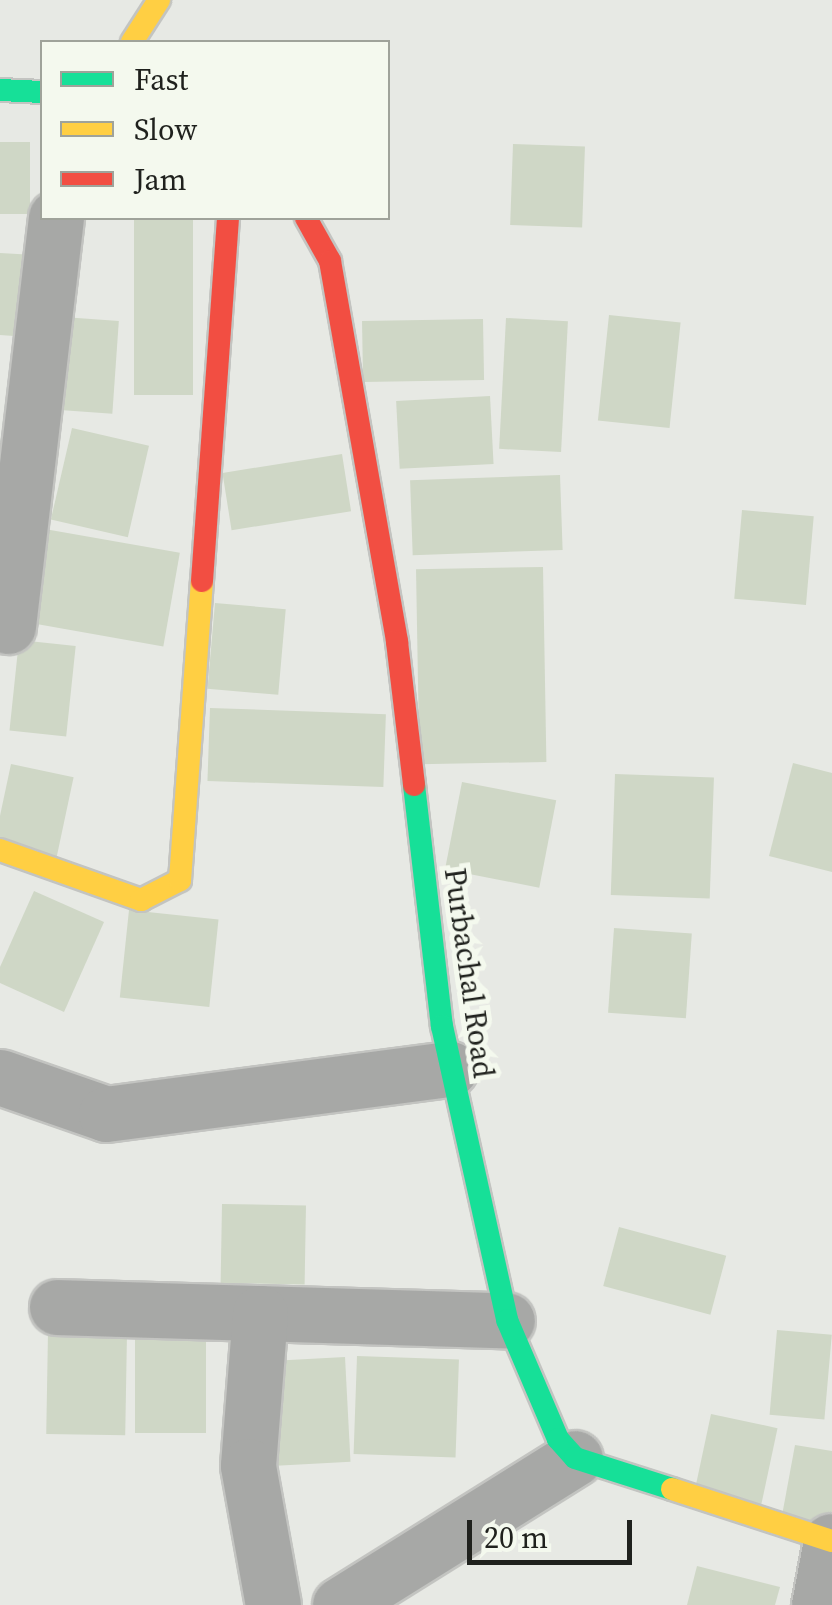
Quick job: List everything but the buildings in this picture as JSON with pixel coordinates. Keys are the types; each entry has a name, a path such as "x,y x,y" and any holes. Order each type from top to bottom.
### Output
{"street":[{"path":"133,40 159,0"},
{"path":"0,90 40,92"},
{"path":"8,626 56,220"},
{"path":"0,850 141,900 180,880 228,220"},
{"name":"Purbachal Road","path":"307,220 330,261 398,642 450,1069 507,1320 558,1439 575,1458"},
{"path":"0,1077 106,1114 450,1069"},
{"path":"57,1307 507,1320"},
{"path":"260,1313 248,1466 273,1605"},
{"path":"340,1605 575,1458 831,1541 819,1605"}],"traffic: fast":[{"path":"0,90 40,92"},
{"path":"414,785 442,1026 507,1320 558,1439 575,1458 672,1489"}],"traffic: slow":[{"path":"133,40 159,0"},
{"path":"0,850 141,900 180,880 202,581"},
{"path":"672,1489 832,1541"}],"traffic: jam":[{"path":"202,581 228,220"},
{"path":"307,220 330,261 397,642 414,785"}]}
